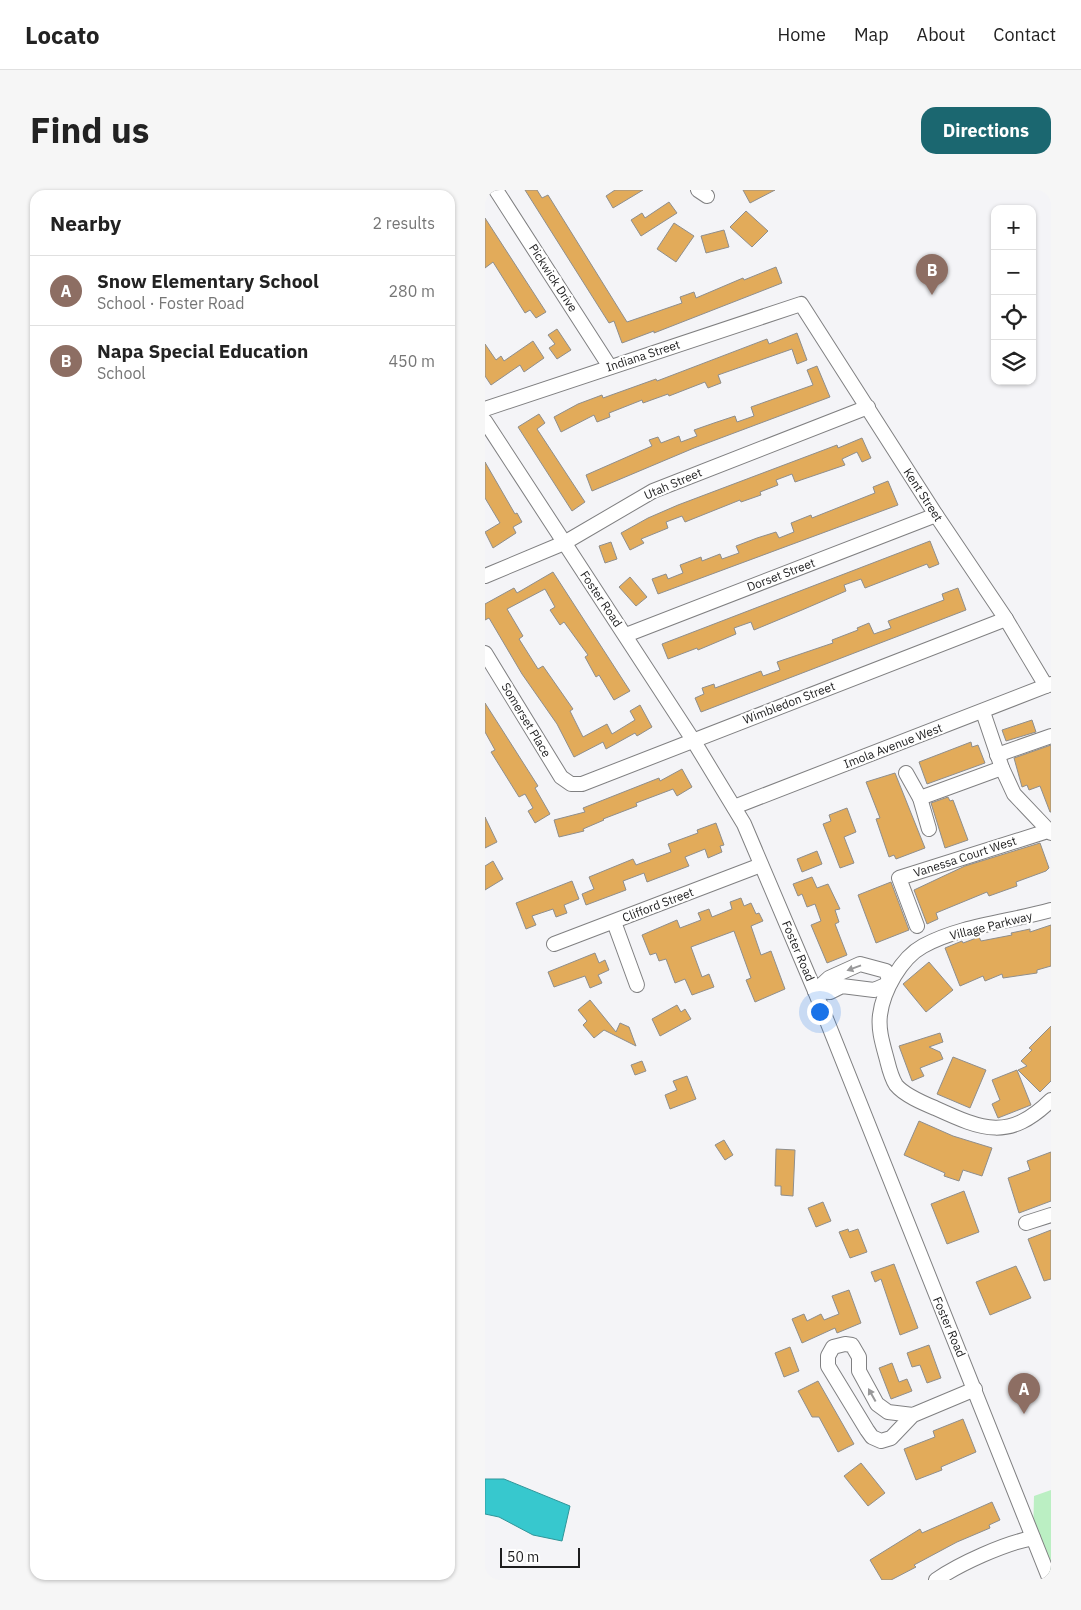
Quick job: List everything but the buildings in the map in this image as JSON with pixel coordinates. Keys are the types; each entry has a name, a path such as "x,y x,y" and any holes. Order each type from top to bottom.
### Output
{"street":[{"name":"Pickwick Drive","path":"496,190 610,366"},
{"name":"Indiana Street","path":"485,409 801,304"},
{"name":"Kent Street","path":"801,304 1048,686"},
{"name":"Utah Street","path":"485,576 564,543 653,491 868,407"},
{"name":"Foster Road","path":"485,421 626,635 744,824 815,991 1050,1580"},
{"name":"Dorset Street","path":"626,635 936,515"},
{"name":"Wimbledon Street","path":"571,784 582,784 1006,619"},
{"name":"Somerset Place","path":"485,653 561,777 571,784"},
{"name":"Imola Avenue West","path":"733,807 1048,686"},
{"path":"983,712 1002,768 1014,794 1051,831"},
{"path":"997,754 1051,736"},
{"path":"920,798 1002,768"},
{"path":"906,772 920,798 929,829"},
{"name":"Vanessa Court West","path":"917,926 899,878 1051,831"},
{"name":"Clifford Street","path":"554,944 761,865"},
{"name":"Village Parkway","path":"1051,910 1024,918 981,925 923,946 912,954 890,983 880,1015 881,1038 892,1078 903,1091 962,1120 994,1129 1016,1125 1035,1115 1051,1100"},
{"path":"614,922 637,985"},
{"path":"860,964 886,971 890,983 874,990 842,986 829,992 815,991 829,978 860,964"},
{"path":"1026,1223 1051,1215"},
{"path":"913,1415 887,1412 877,1404 859,1371 859,1357 852,1345 845,1344 833,1347 828,1356 828,1366 872,1438 881,1441 891,1438 913,1415 975,1389"},
{"path":"936,1580 948,1572 1018,1541 1033,1538"}],"green space":[{"path":"1051,1490 1051,1580 1033,1538 1034,1496"}],"water":[{"path":"485,1479 504,1479 570,1506 562,1541 533,1535 499,1517 485,1514"}],"place":[{"name":"Napa Special Education","path":"932,295"},
{"name":"Snow Elementary School","path":"1024,1414"}]}
